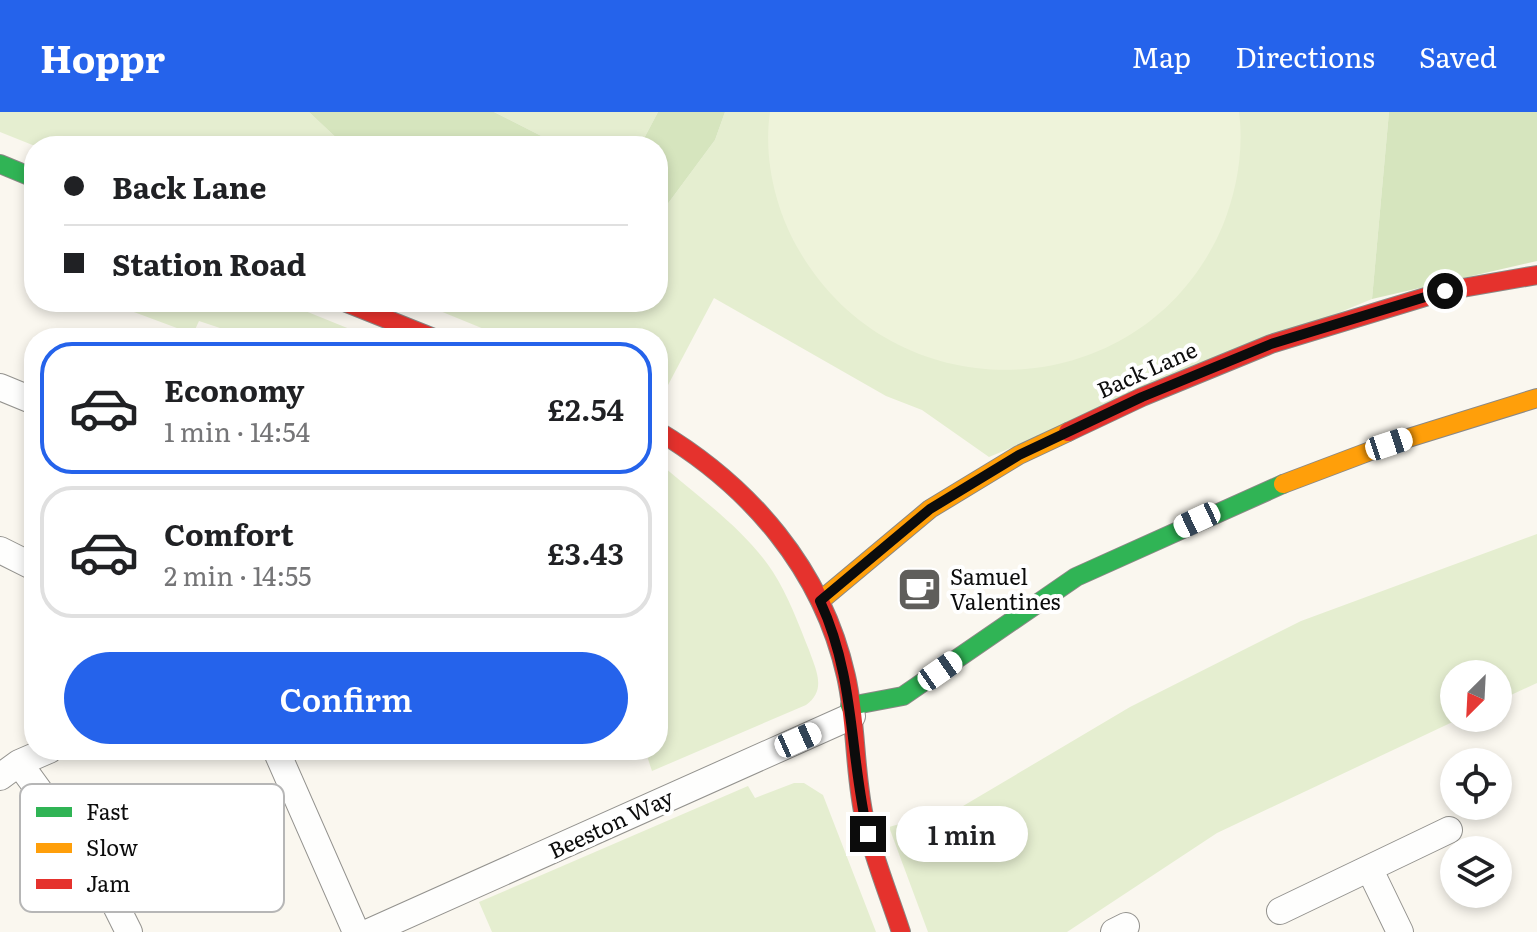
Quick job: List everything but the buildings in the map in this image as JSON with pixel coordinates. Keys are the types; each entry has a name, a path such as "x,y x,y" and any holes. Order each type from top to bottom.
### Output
{"street":[{"path":"0,164 24,174"},
{"name":"Back Lane","path":"820,601 930,509 1019,455 1142,397 1271,344 1445,291 1537,275"},
{"path":"369,312 409,328"},
{"path":"0,387 24,397"},
{"path":"851,711 903,696 1076,577 1197,520 1389,444 1537,398"},
{"path":"668,437 705,460 769,523 797,561 834,630 851,711 864,817 901,932"},
{"path":"0,550 24,562"},
{"name":"Beeston Way","path":"369,932 851,711"},
{"path":"9,770 29,760"},
{"path":"280,760 356,932"},
{"path":"1280,911 1449,830"},
{"path":"1370,870 1400,932"},
{"path":"119,912 129,932"}],"green space":[{"path":"0,112 309,112 334,136 24,136 24,142 0,132"},
{"path":"309,112 494,112 541,136 334,136"},
{"path":"494,112 658,112 645,136 541,136"},
{"path":"658,112 725,112 715,140 668,203 668,136 645,136"},
{"path":"725,112 1389,112 1372,299 989,457 922,410 886,396 714,298 668,385 668,328 482,328 442,312 668,312 668,203 715,140"},
{"path":"770,112 1239,112 1240,155 1236,184 1223,225 1187,285 1139,329 1082,357 1020,369 957,365 897,344 843,306 800,252 784,220 773,185 768,148"},
{"path":"1389,112 1537,112 1537,261 1372,299"},
{"path":"134,312 308,312 347,328 220,328 199,321 196,328 177,328"},
{"path":"668,470 735,527 762,556 788,600 817,672 818,686 806,705 652,771 648,760 668,760"},
{"path":"1537,534 1537,683 1512,695 1512,660 1440,660 1440,728 1217,833 1067,932 928,932 889,827 963,806 1130,707 1301,621"},
{"path":"794,783 804,783 823,795 876,932 492,932 479,902 748,786 755,798"}],"traffic: fast":[{"path":"0,164 24,174"},
{"path":"850,706 903,696 1076,577 1283,484"}],"traffic: slow":[{"path":"1283,484 1389,444 1537,398"},
{"path":"820,601 930,509 1019,455 1068,432"}],"traffic: jam":[{"path":"1068,432 1142,397 1271,344 1445,291 1537,275"},
{"path":"369,312 409,328"},
{"path":"668,437 723,477 752,504 778,534 819,600 835,637 846,676 865,821 901,932"}],"place":[{"name":"Samuel Valentines","path":"919,590"}],"route":[{"path":"868,834 846,676 834,630 820,601 930,509 1019,455 1142,397 1271,344 1445,291"}]}
